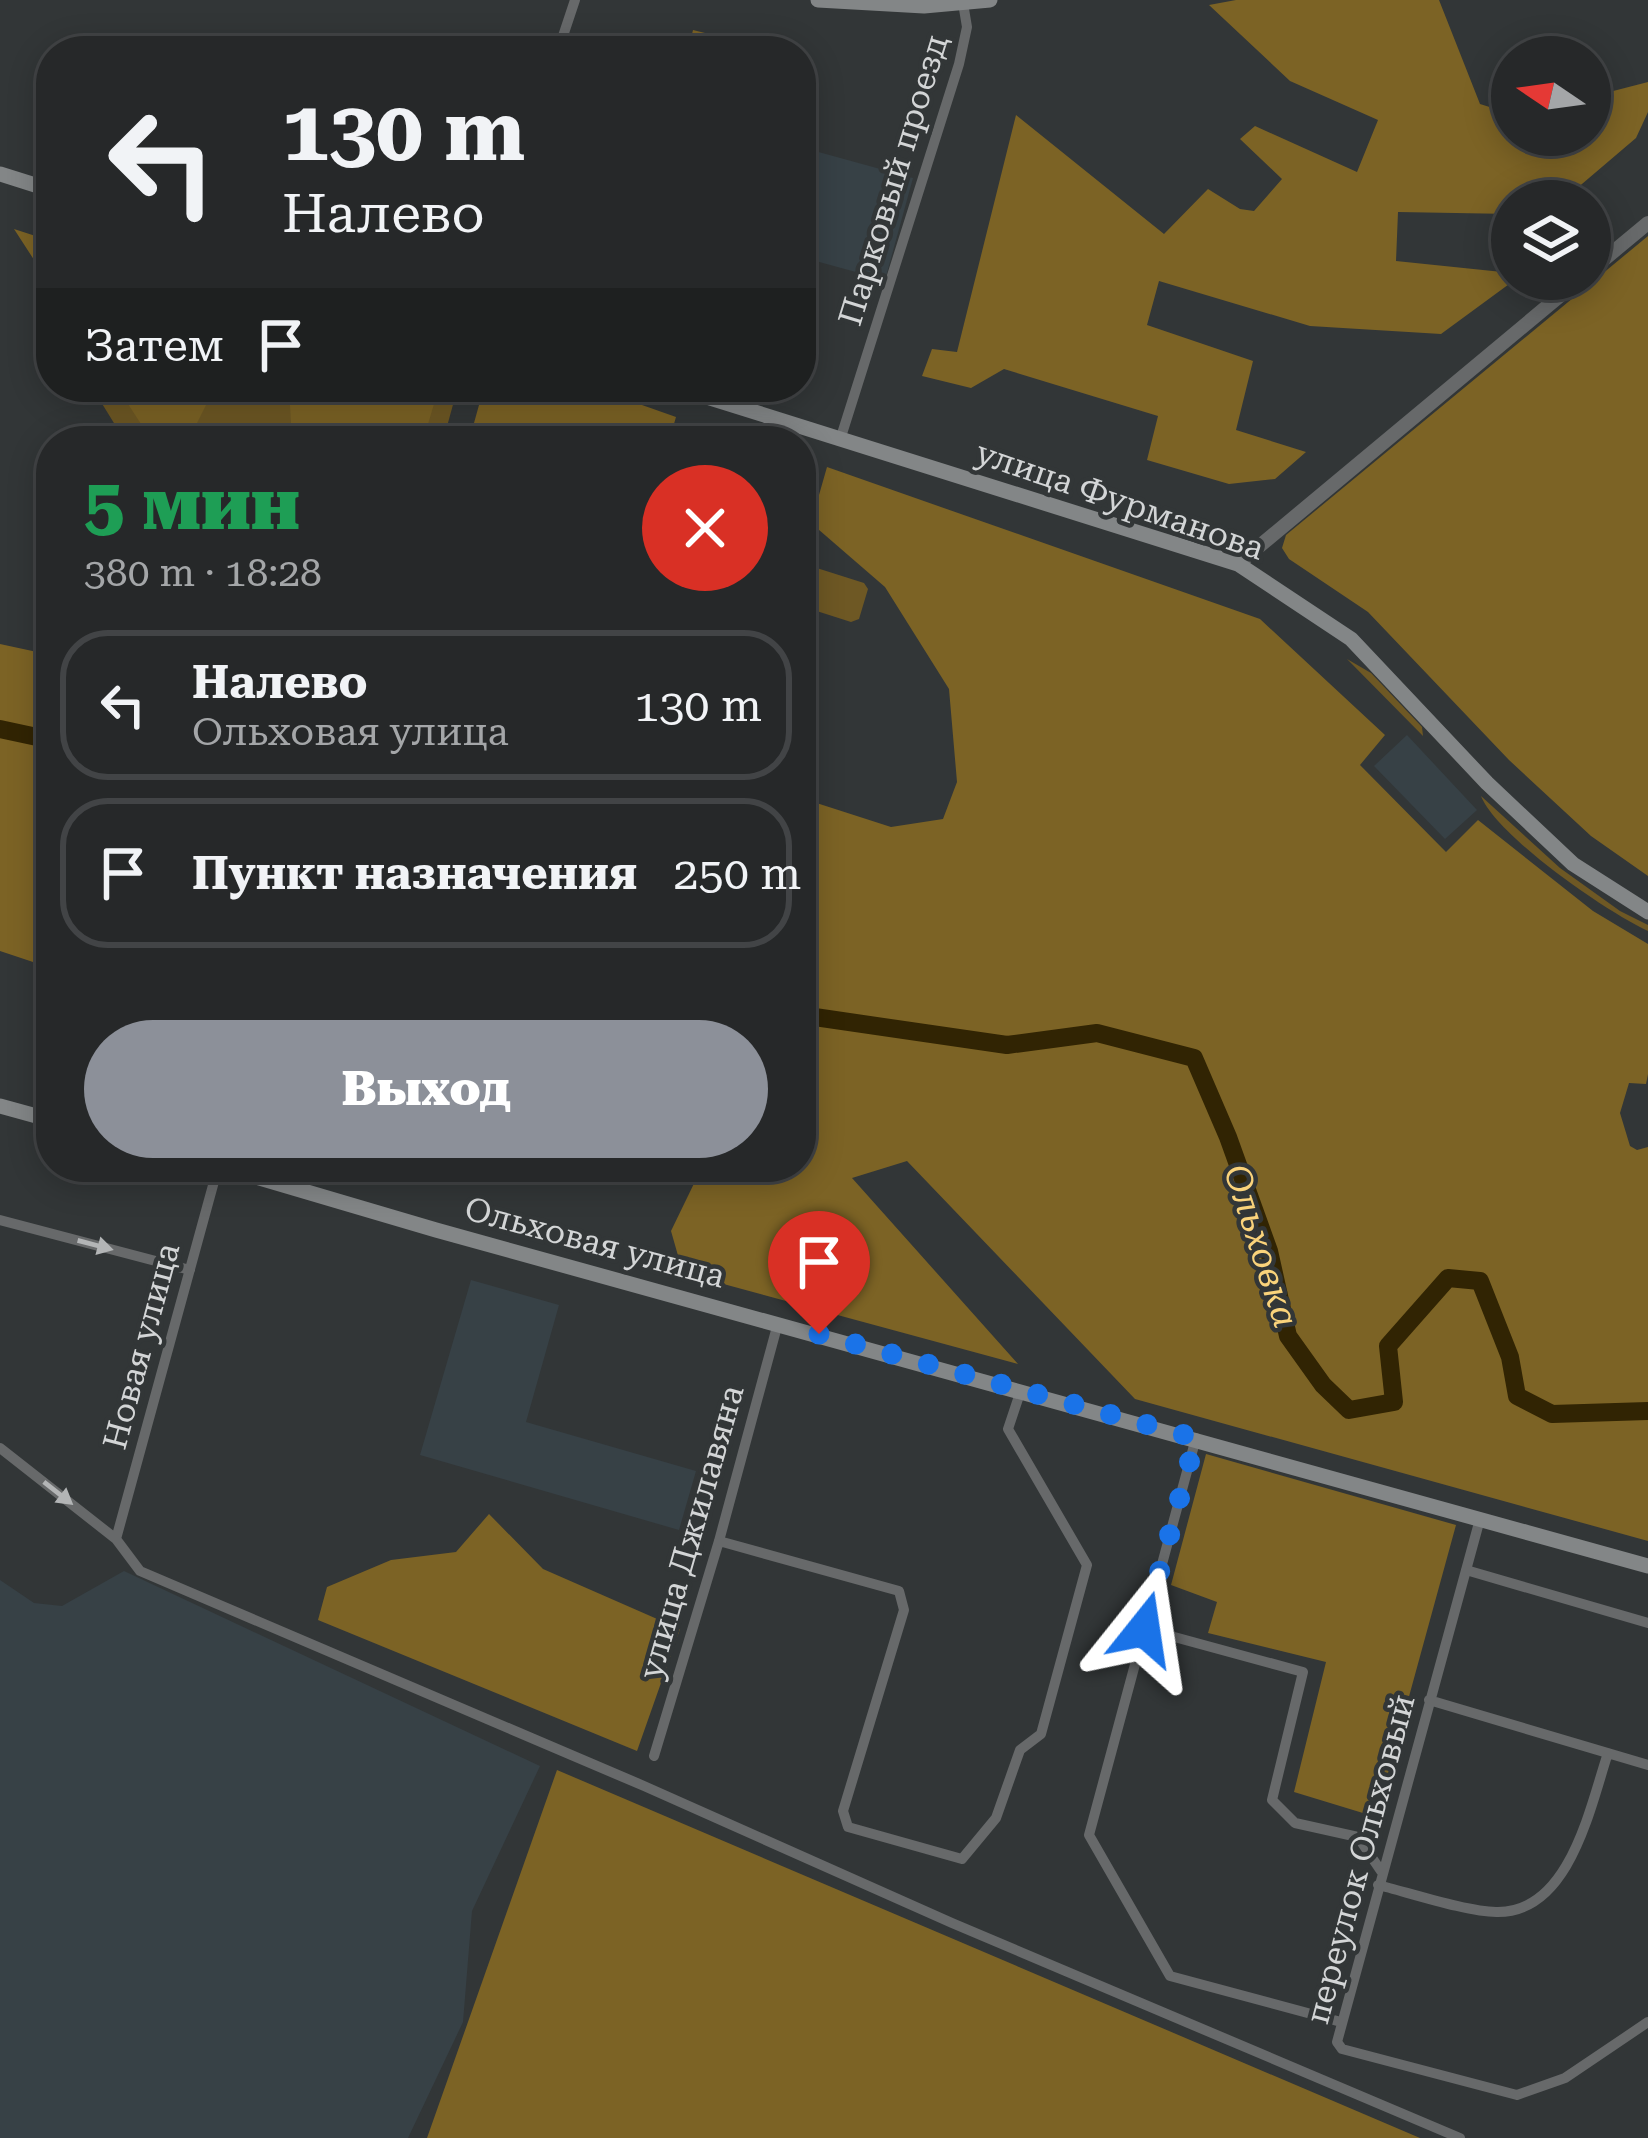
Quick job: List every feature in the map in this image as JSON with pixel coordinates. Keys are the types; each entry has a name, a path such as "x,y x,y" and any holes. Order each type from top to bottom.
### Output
{"main road":[{"path":"818,0 924,6 990,0"},
{"path":"0,174 36,185"},
{"name":"улица Фурманова","path":"722,402 796,426"},
{"name":"улица Фурманова","path":"816,432 1238,564 1351,639 1487,783 1573,864 1648,912"},
{"path":"0,1106 36,1116"},
{"name":"Ольховая улица","path":"271,1182 1648,1566"}],"street":[{"path":"563,36 574,0"},
{"name":"Парковый проезд","path":"840,440 959,64 967,27 963,3"},
{"path":"1611,254 1648,223"},
{"path":"1238,564 1555,300"},
{"name":"Новая улица","path":"116,1539 216,1182"},
{"path":"0,1220 190,1270"},
{"name":"улица Джилавяна","path":"654,1756 778,1323"},
{"path":"719,1541 899,1591 904,1610 843,1811 848,1827 962,1859 996,1818 1020,1750 1041,1734 1087,1565 1008,1429 1022,1390"},
{"path":"1196,1438 1089,1835 1170,1976 1341,2022"},
{"path":"0,1448 116,1539 140,1570 1460,2138"},
{"name":"переулок Ольховый","path":"1480,1519 1337,2042 1342,2049 1517,2095 1565,2078 1648,2022"},
{"path":"1466,1570 1648,1623"},
{"path":"1144,1629 1303,1672 1272,1800 1295,1823 1358,1837 1379,1878 1497,1913 1533,1905 1559,1876 1580,1838 1608,1753"},
{"path":"1429,1700 1648,1765"}],"shaded area":[{"path":"1236,0 1439,0 1480,104 1491,107 1491,156 1611,156 1611,92 1648,82 1648,112 1636,138 1587,180 1491,180 1491,214 1398,212 1396,261 1491,271 1491,297 1441,334 1310,326 1159,281 1147,325 1253,361 1236,430 1306,452 1275,479 1229,484 1147,460 1158,416 1004,369 971,388 922,376 932,349 957,352 1016,115 1164,234 1208,189 1240,209 1254,211 1282,179 1240,139 1255,126 1357,172 1378,120 1290,81 1209,5"},
{"path":"816,151 913,178 885,280 816,261"},
{"path":"14,229 36,236 36,263"},
{"path":"1648,236 1648,876 1591,836 1509,760 1368,612 1289,559 1282,548 1286,535 1571,300 1611,300 1611,267"},
{"path":"101,402 454,402 447,426 116,426"},
{"path":"127,402 208,402 196,426 142,426"},
{"path":"290,402 435,402 427,426 291,426"},
{"path":"480,402 634,402 676,417 673,426 473,426"},
{"path":"827,467 1260,619 1385,735 1360,765 1446,852 1478,820 1593,911 1648,944 1648,1074 1646,1084 1629,1083 1620,1113 1630,1146 1637,1150 1648,1147 1648,1541 1135,1399 907,1161 852,1178 1018,1364 683,1273 671,1231 695,1182 816,1182 816,803 891,827 943,819 957,782 949,689 885,587 816,527 816,506"},
{"path":"816,568 864,583 868,589 859,619 851,622 816,611"},
{"path":"0,644 36,652 36,963 0,951"},
{"path":"1347,659 1371,673 1422,727 1423,736"},
{"path":"1407,735 1477,810 1445,839 1374,766"},
{"path":"1481,796 1560,868 1648,925 1648,931 1580,890 1530,851"},
{"path":"471,1280 559,1305 526,1422 696,1471 679,1530 420,1455"},
{"path":"1206,1454 1456,1525 1376,1817 1294,1792 1326,1662 1208,1633 1217,1602 1171,1585"},
{"path":"489,1514 543,1569 680,1629 637,1751 318,1620 327,1587 391,1560 456,1552"},
{"path":"124,1571 540,1766 472,1911 463,2022 408,2138 0,2138 0,1580 34,1603 62,1606"},
{"path":"557,1770 1420,2138 427,2138"}],"waterway":[{"name":"Ольховка","path":"0,729 36,737"},
{"name":"Ольховка","path":"816,1017 1007,1045 1097,1033 1194,1058 1269,1251 1288,1336 1323,1385 1349,1410 1394,1402 1388,1346 1448,1278 1480,1281 1510,1357 1517,1396 1552,1414 1648,1411"}],"route":[{"path":"819,1334 1196,1438 1144,1629"}]}
